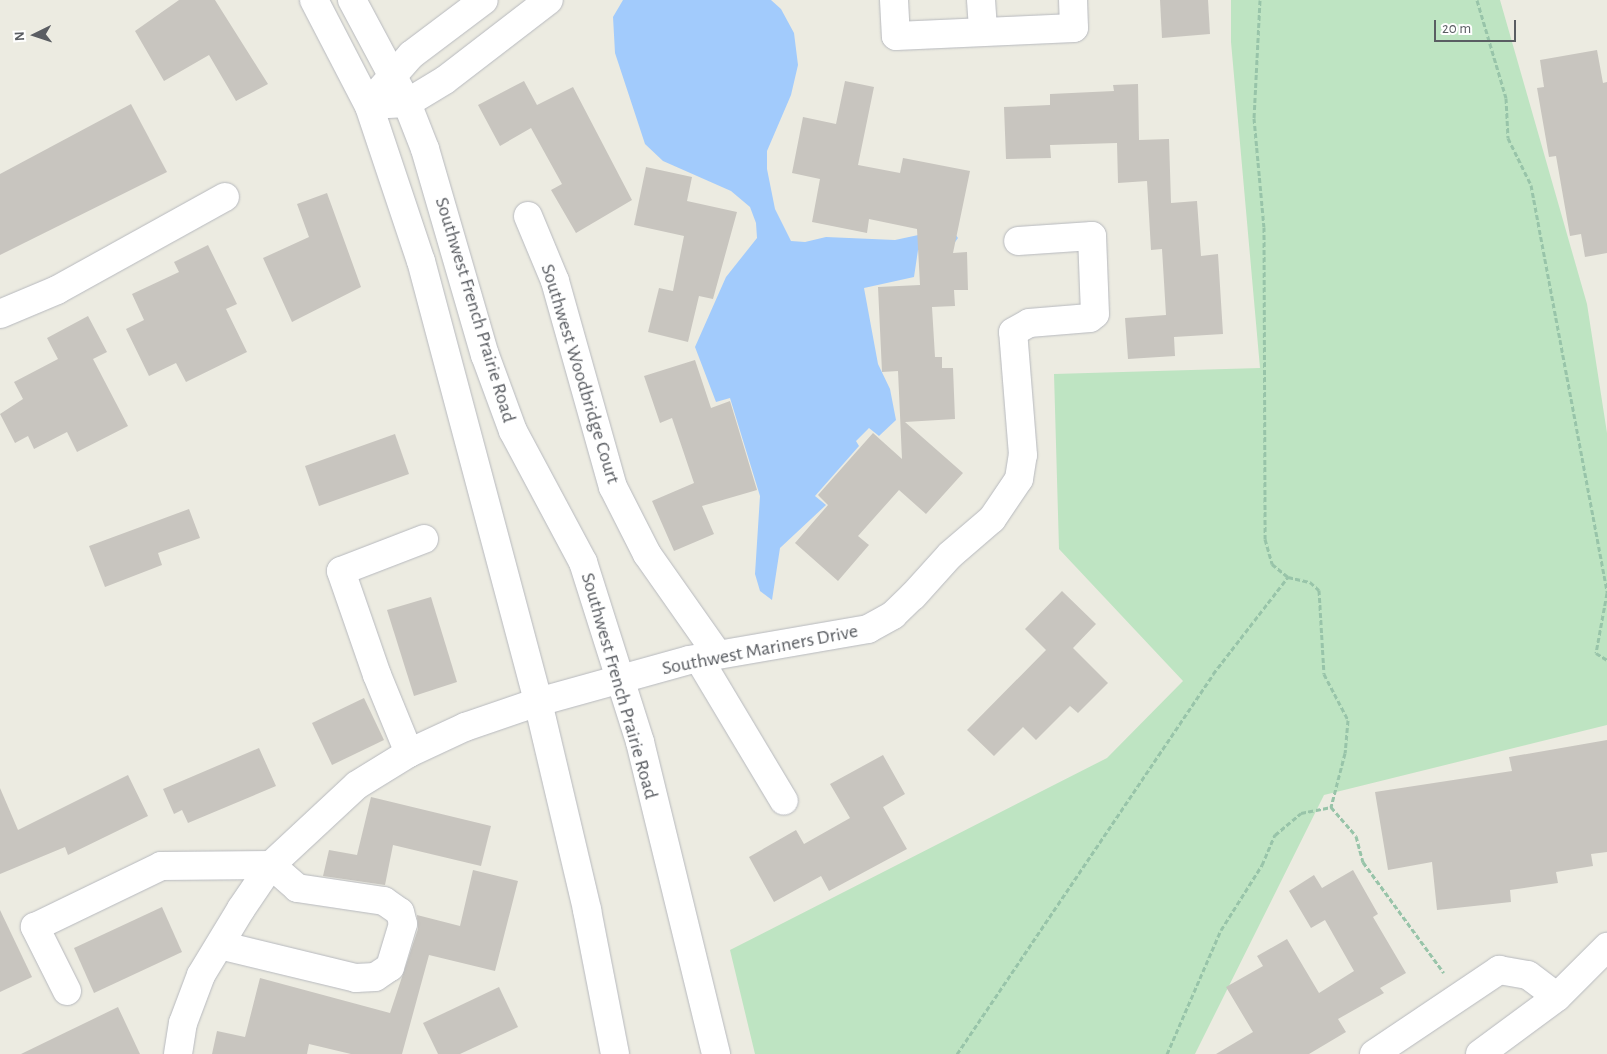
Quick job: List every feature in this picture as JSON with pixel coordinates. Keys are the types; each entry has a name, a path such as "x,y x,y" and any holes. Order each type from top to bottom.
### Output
{"street":[{"name":"Southwest French Prairie Road","path":"314,0 369,106 421,261 538,702 587,910 614,1054"},
{"name":"Southwest French Prairie Road","path":"352,0 407,103 439,194 497,391 529,465 565,522 583,562 622,678 716,1054"},
{"path":"369,106 392,73 484,0"},
{"path":"369,106 407,103 445,80 549,0"},
{"path":"894,0 896,36 1074,28 1073,0"},
{"path":"981,0 983,32"},
{"path":"0,314 58,290 225,197"},
{"name":"Southwest Woodbridge Court","path":"528,216 555,282 613,487 647,554 708,657 784,801"},
{"name":"Southwest Mariners Drive","path":"178,1054 184,1023 201,976 271,865 333,804 410,753 465,727 538,702 622,678 708,657 838,637 868,629 893,615 1008,500 1019,478 1023,455 1013,332 1029,323 1090,318 1097,308 1092,236 1018,241"},
{"path":"410,753 377,675 341,571 424,539"},
{"path":"67,991 35,926 161,866 271,865 297,888 384,901 400,912 404,924 390,967 375,977 356,978 220,945"},
{"path":"1480,1054 1557,997 1607,946"},
{"path":"1374,1054 1499,970 1528,974 1557,997"}],"path":[{"path":"1260,0 1254,118 1264,227 1265,539 1272,564 1288,577 1310,582 1319,590 1324,674 1348,720 1345,753 1331,807"},
{"path":"1477,0 1506,98 1508,138 1531,185 1607,593 1596,653 1607,660"},
{"path":"957,1054 1213,674 1288,577"},
{"path":"1331,807 1356,836 1363,862 1450,982"},
{"path":"1166,1054 1221,930 1262,866 1275,835 1301,813 1331,807"}],"green space":[{"path":"1231,0 1500,0 1587,304 1607,433 1607,725 1324,795 1195,1054 755,1054 730,950 1107,758 1183,681 1059,549 1054,374 1260,368 1231,42"}],"water":[{"path":"623,0 771,0 781,9 794,33 798,65 791,95 767,151 767,169 775,209 791,241 805,242 826,237 895,240 951,228 958,238 950,249 918,250 914,277 864,288 878,364 890,389 896,420 879,436 869,428 856,441 859,446 815,496 826,505 780,548 772,600 760,591 755,574 760,496 730,398 716,402 695,347 726,277 757,238 756,223 750,207 731,191 663,161 645,144 615,53 613,17"}],"building":[{"path":"179,0 215,0 268,84 236,101 209,55 164,81 135,31"},
{"path":"1160,0 1208,0 1210,34 1162,38"},
{"path":"1597,50 1603,83 1607,82 1607,253 1585,257 1581,234 1570,236 1556,156 1549,157 1537,88 1544,87 1540,60"},
{"path":"524,81 537,105 573,87 632,200 576,233 551,190 562,184 531,128 500,146 478,105"},
{"path":"845,81 874,87 858,165 900,173 903,158 970,171 953,253 967,252 968,290 954,290 955,306 932,307 935,357 942,357 942,368 953,368 955,419 905,422 963,473 926,514 899,490 858,536 869,545 838,581 795,543 828,505 818,495 873,433 902,459 898,371 882,372 878,287 920,285 917,229 869,219 867,233 812,222 820,179 792,173 803,117 836,124"},
{"path":"1138,84 1139,140 1169,139 1171,203 1197,201 1201,256 1218,254 1223,334 1174,337 1175,356 1128,359 1125,318 1166,315 1162,249 1151,250 1147,181 1118,183 1117,143 1050,145 1051,158 1006,159 1004,107 1050,105 1050,94 1114,91 1113,85"},
{"path":"131,104 167,172 0,255 0,174"},
{"path":"646,167 692,177 687,201 737,212 713,299 699,296 688,342 648,332 659,288 673,291 684,236 634,225"},
{"path":"327,193 361,287 292,322 263,258 309,237 297,204"},
{"path":"208,245 237,304 226,309 247,352 186,382 176,363 149,376 126,329 144,320 132,294 179,272 174,262"},
{"path":"88,316 107,352 93,359 128,426 77,452 67,432 34,449 28,436 15,443 0,414 23,399 14,382 58,359 47,338"},
{"path":"695,360 711,408 730,401 757,490 702,506 714,534 674,551 652,501 694,483 672,418 660,423 644,376"},
{"path":"395,434 409,474 319,506 305,466"},
{"path":"189,509 200,538 158,553 162,565 105,587 89,546"},
{"path":"1062,591 1096,624 1073,648 1108,683 1078,713 1070,706 1036,740 1023,727 994,756 967,730 1046,650 1025,629"},
{"path":"431,597 457,682 414,696 387,610"},
{"path":"364,698 384,740 332,765 312,723"},
{"path":"1607,740 1607,852 1591,854 1593,866 1556,872 1558,883 1510,890 1511,902 1437,910 1432,862 1388,870 1375,792 1512,771 1509,757"},
{"path":"259,748 276,786 188,823 182,810 174,814 163,789"},
{"path":"883,755 905,794 883,807 907,849 829,891 821,876 774,902 749,857 796,830 804,844 850,818 830,784"},
{"path":"128,775 148,816 68,855 65,847 0,874 0,788 18,830"},
{"path":"371,797 491,826 481,866 393,845 385,885 323,876 329,850 357,855"},
{"path":"473,870 518,881 495,971 429,955 402,1054 351,1054 309,1044 307,1054 212,1054 217,1031 245,1037 260,978 390,1013 418,929 417,915 460,926"},
{"path":"1353,870 1378,914 1373,917 1406,973 1380,988 1384,993 1338,1019 1346,1032 1309,1054 1216,1054 1253,1032 1226,987 1263,966 1257,956 1287,939 1319,993 1354,971 1325,920 1311,928 1289,891 1314,875 1322,888"},
{"path":"162,907 182,952 94,993 74,948"},
{"path":"0,910 32,977 0,992"},
{"path":"499,987 518,1027 460,1054 438,1054 423,1023"},
{"path":"118,1007 140,1054 21,1054"}]}
